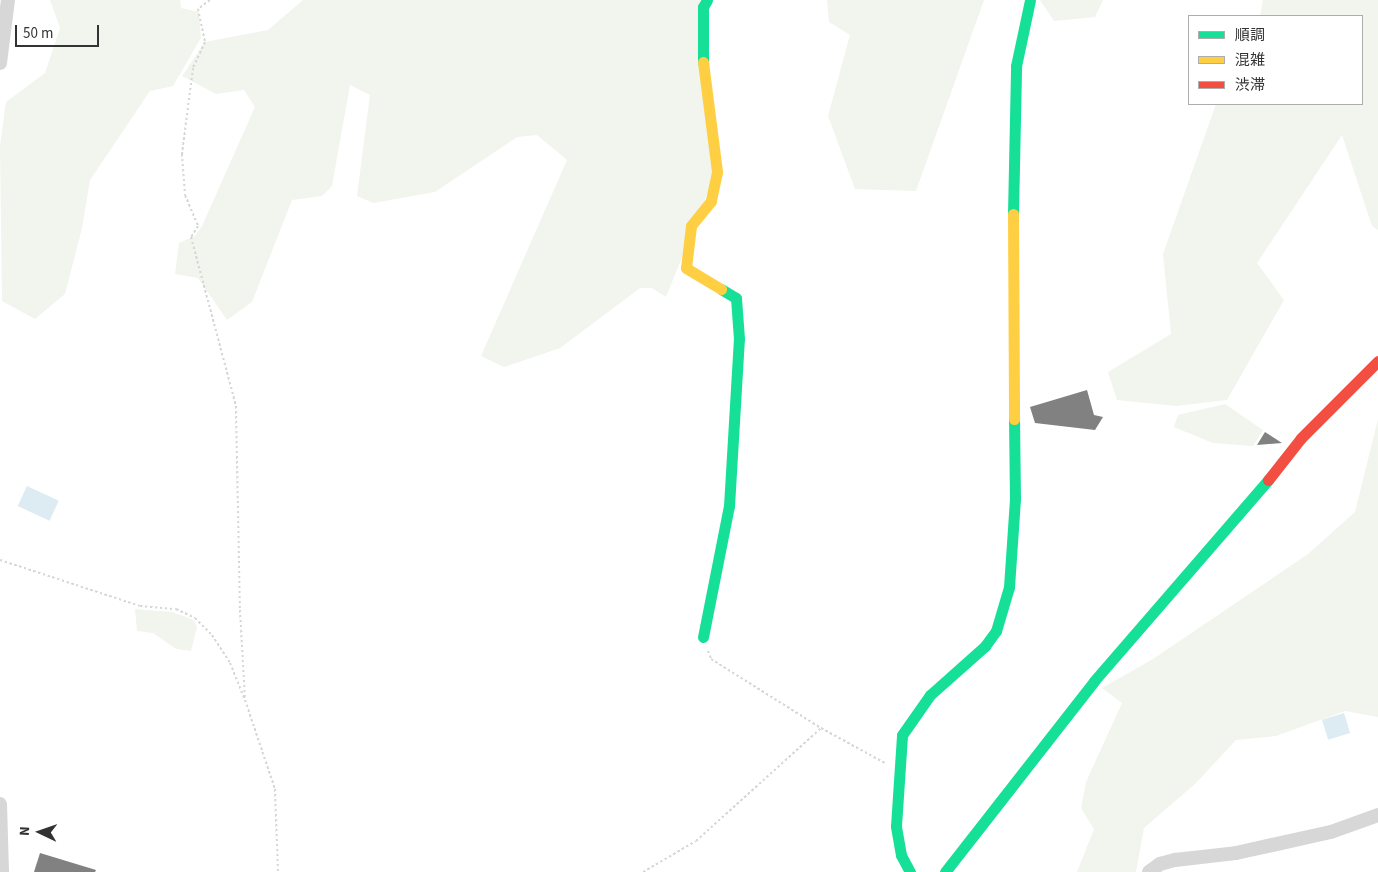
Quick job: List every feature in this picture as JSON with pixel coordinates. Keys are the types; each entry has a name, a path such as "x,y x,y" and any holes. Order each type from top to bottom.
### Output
{"street":[{"path":"0,63 8,0"},
{"path":"703,636 729,506 739,339 736,298 686,268 691,226 711,201 717,172 702,55 703,7 707,0"},
{"path":"910,872 902,855 896,826 902,735 930,695 985,646 996,631 1009,587 1015,499 1012,138 1016,66 1030,0"},
{"path":"944,872 1030,759 1094,681 1260,490 1301,438 1378,361"},
{"path":"0,804 2,872"},
{"path":"1149,872 1160,864 1175,860 1236,854 1331,832 1378,815"}],"path":[{"path":"210,0 198,9 206,42 193,68 182,154 185,195 198,226 191,238 236,406 240,610 246,700"},
{"path":"0,560 140,606 176,609 194,618 212,635 230,663 246,700 275,789 278,872"},
{"path":"703,636 711,659 821,728 899,772"},
{"path":"643,872 696,841 821,728"}],"shaded area":[{"path":"50,0 180,0 181,8 199,12 201,38 173,86 150,91 90,180 82,228 65,294 35,319 2,301 0,146 6,102 45,73 60,28"},
{"path":"303,0 707,0 714,178 666,297 652,288 640,288 560,348 504,367 481,356 567,160 537,135 517,137 435,192 373,203 357,196 370,95 350,85 332,186 322,196 292,200 252,302 227,320 198,278 175,274 179,243 195,236 202,226 255,107 244,90 216,94 182,76 205,42 268,30"},
{"path":"827,0 984,0 916,191 855,189 828,116 850,35 829,22"},
{"path":"1040,0 1103,0 1095,17 1054,21"},
{"path":"1263,0 1378,0 1378,230 1372,226 1342,135 1257,263 1284,300 1227,400 1176,406 1117,400 1108,372 1171,334 1163,254 1216,105 1363,105 1363,15 1260,15"},
{"path":"1225,404 1263,430 1253,446 1213,443 1174,427 1178,415"},
{"path":"1378,419 1378,717 1345,711 1276,736 1236,740 1196,783 1144,828 1136,872 1077,872 1094,829 1081,808 1086,782 1122,703 1102,688 1153,659 1308,554 1355,512"},
{"path":"27,486 59,501 49,521 18,506"},
{"path":"135,609 172,612 194,620 197,627 191,651 176,649 153,633 137,631"},
{"path":"1344,713 1350,733 1328,740 1322,720"}],"building":[{"path":"1087,390 1094,415 1103,417 1095,430 1035,423 1030,407"},
{"path":"1265,432 1282,443 1257,445"},
{"path":"40,853 96,870 95,872 34,872"}],"traffic: fast":[{"path":"703,62 703,7 707,0"},
{"path":"1013,214 1016,66 1030,0"},
{"path":"703,637 729,506 739,339 736,298 721,289"},
{"path":"910,872 901,855 896,826 902,735 930,695 985,646 996,631 1009,587 1015,499 1014,419"},
{"path":"945,872 1094,681 1268,480"}],"traffic: slow":[{"path":"703,62 717,172 711,201 691,226 686,268 721,289"},
{"path":"1013,214 1014,419"}],"traffic: jam":[{"path":"1268,480 1301,438 1378,361"}]}
